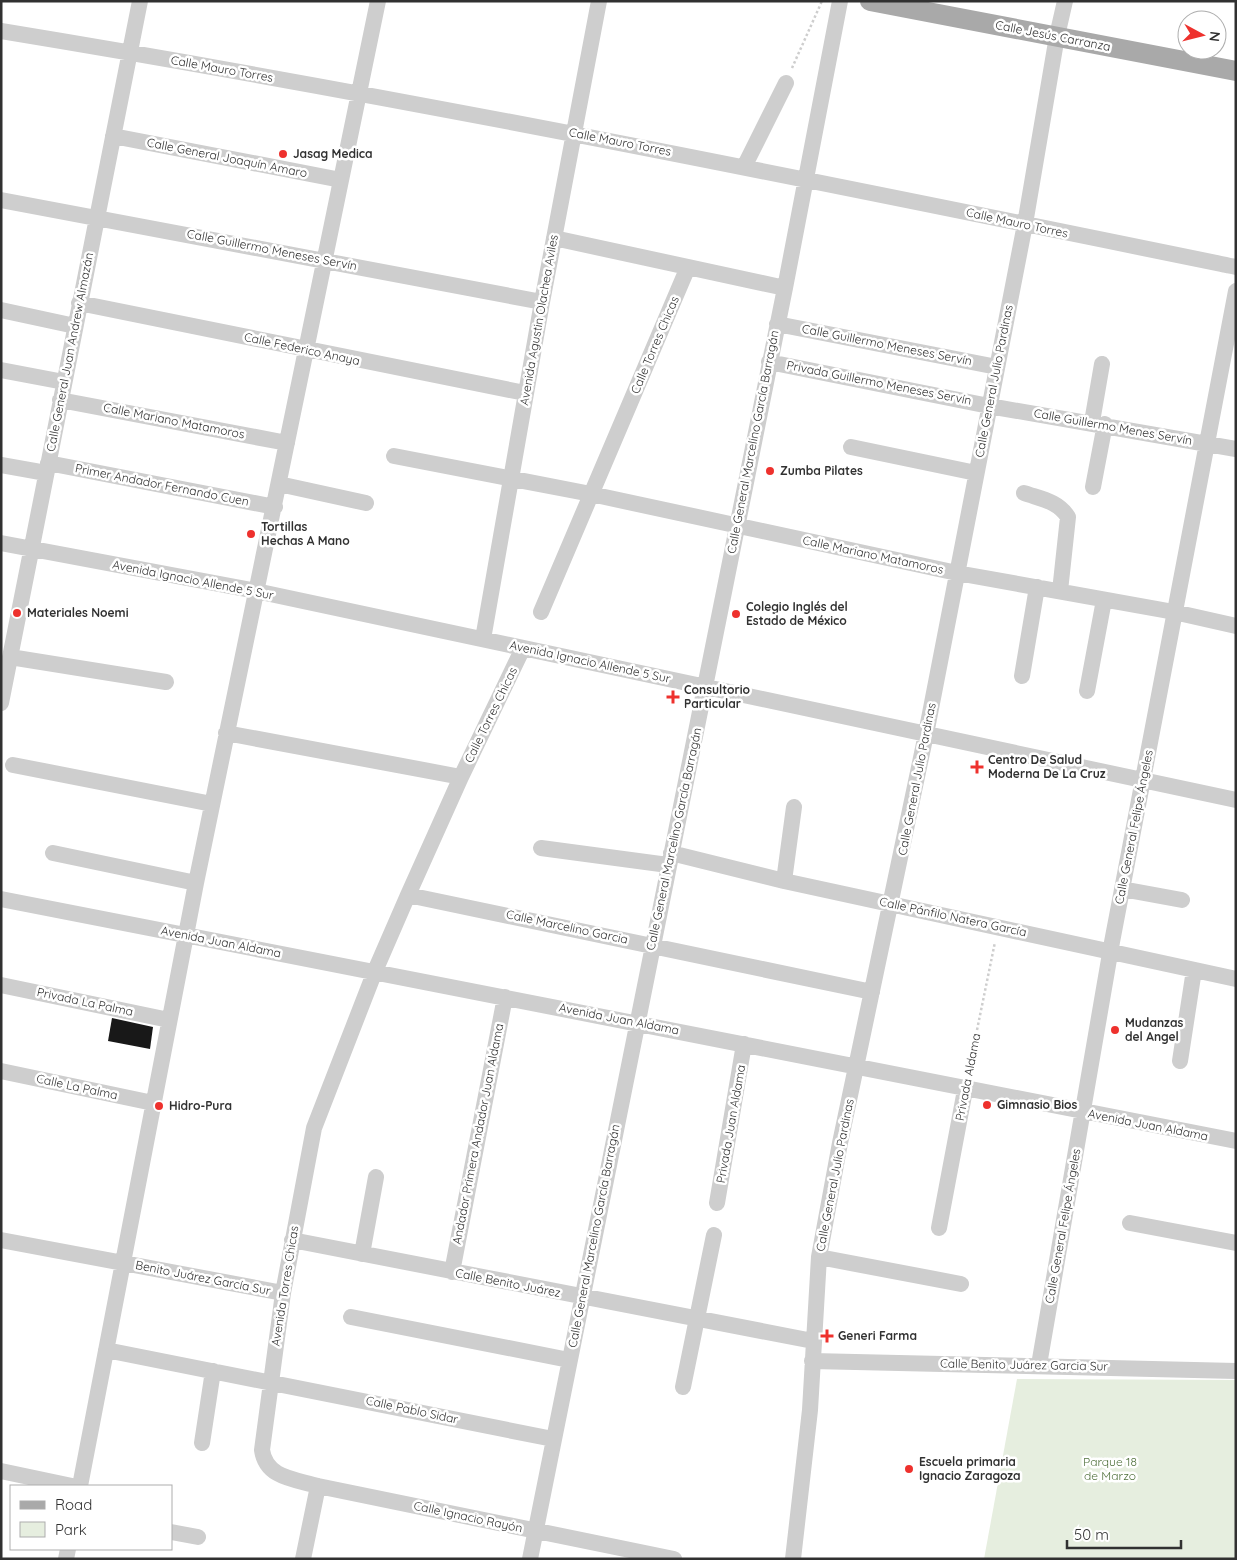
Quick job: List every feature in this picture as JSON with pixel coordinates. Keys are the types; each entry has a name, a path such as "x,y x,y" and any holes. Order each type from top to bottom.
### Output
{"main road":[{"name":"Calle Jesús Carranza","path":"870,1 1236,71"}],"street":[{"name":"Calle General Juan Andrew Almazán","path":"1,703 140,1"},
{"path":"80,1485 185,935 275,507 378,1"},
{"name":"Avenida Agustin Olachea Aviles","path":"483,639 525,394 599,1"},
{"name":"Calle General Marcelino García Barragán","path":"530,1559 705,686 735,526 785,288 840,1"},
{"name":"Calle General Julio Pardinas","path":"793,1559 810,1410 819,1258 855,1068 892,903 926,734 1025,224 1056,36 1065,1"},
{"name":"Calle Mauro Torres","path":"1,31 130,52 574,133 1236,268"},
{"path":"744,167 786,83"},
{"name":"Calle General Joaquín Amaro","path":"113,136 341,180"},
{"name":"Calle Guillermo Meneses Servín","path":"1,200 542,302"},
{"path":"554,238 785,288"},
{"name":"Calle Torres Chicas","path":"541,612 688,267"},
{"name":"Calle General Felipe Ángeles","path":"1039,1365 1110,952 1206,443 1230,349 1236,291"},
{"name":"Calle Federico Anaya","path":"79,303 525,394"},
{"path":"1,310 75,326"},
{"name":"Calle Guillermo Meneses Servín","path":"777,324 997,367"},
{"name":"Privada Guillermo Meneses Servín","path":"769,362 989,406"},
{"path":"1093,487 1102,364"},
{"path":"1,370 64,382"},
{"name":"Calle Mariano Matamoros","path":"60,400 288,443"},
{"name":"Calle Guillermo Menes Servín","path":"989,406 1099,423 1236,449"},
{"path":"851,448 976,473"},
{"name":"Calle Mariano Matamoros","path":"394,456 510,480 591,494 957,573 1174,612 1236,626"},
{"name":"Primer Andador Fernando Cuen","path":"1,465 47,468 275,507"},
{"path":"279,484 366,503"},
{"path":"1024,493 1054,503 1063,508 1068,517 1060,591"},
{"name":"Avenida Ignacio Allende 5 Sur","path":"1,543 256,591 1236,800"},
{"path":"1022,676 1038,587"},
{"path":"1087,691 1104,600"},
{"name":"Calle Torres Chicas","path":"320,1109 375,971 408,895 461,777 524,648"},
{"path":"10,657 166,682"},
{"path":"226,733 461,777"},
{"path":"13,765 212,804"},
{"path":"784,881 794,807"},
{"name":"Calle Pánfilo Natera García","path":"541,848 669,859 892,903 1236,979"},
{"path":"53,853 196,883"},
{"path":"1122,889 1182,900"},
{"name":"Calle Marcelino Garcia","path":"408,895 872,992"},
{"name":"Avenida Juan Aldama","path":"1,899 375,971 965,1090 1236,1142"},
{"path":"1180,1061 1194,970"},
{"name":"Privada La Palma","path":"1,985 169,1020"},
{"name":"Andador Primera Andador Juan Aldama","path":"452,1272 505,997"},
{"name":"Privada Juan Aldama","path":"717,1203 744,1044"},
{"name":"Calle La Palma","path":"1,1071 153,1103"},
{"name":"Privada Aldama","path":"939,1228 965,1090"},
{"name":"Avenida Torres Chicas","path":"266,1465 262,1450 283,1293 308,1150 320,1109"},
{"path":"362,1254 376,1177"},
{"path":"1130,1223 1236,1243"},
{"path":"683,1388 714,1235"},
{"name":"Benito Juárez García Sur","path":"1,1240 283,1293"},
{"name":"Calle Benito Juárez","path":"292,1240 813,1341"},
{"path":"819,1258 962,1284"},
{"path":"351,1317 569,1360"},
{"name":"Calle Pablo Sidar","path":"106,1350 553,1439"},
{"name":"Calle Benito Juárez Garcia Sur","path":"812,1361 1039,1365 1236,1372"},
{"path":"202,1443 213,1370"},
{"name":"Calle Ignacio Rayón","path":"266,1465 283,1476 318,1486 674,1559"},
{"path":"1,1471 67,1485"},
{"path":"303,1559 318,1486"},
{"path":"172,1532 198,1537"}],"path":[{"path":"786,83 822,1"},
{"name":"Privada Aldama","path":"965,1090 999,926"}],"green space":[{"name":"Parque 18 de Marzo","path":"1017,1379 1236,1380 1236,1559 984,1559"}],"building":[{"path":"112,1018 153,1027 150,1049 108,1041"}],"place":[{"name":"Jasag Medica","path":"283,154"},
{"name":"Zumba Pilates","path":"770,471"},
{"name":"Tortillas Hechas A Mano","path":"251,534"},
{"name":"Materiales Noemi","path":"17,613"},
{"name":"Colegio Inglés del Estado de México","path":"736,614"},
{"name":"Consultorio Particular","path":"673,697"},
{"name":"Centro De Salud Moderna De La Cruz","path":"977,767"},
{"name":"Mudanzas del Angel","path":"1115,1030"},
{"name":"Gimnasio Bios","path":"987,1105"},
{"name":"Hidro-Pura","path":"159,1106"},
{"name":"Generi Farma","path":"827,1336"},
{"name":"Escuela primaria Ignacio Zaragoza","path":"909,1469"}]}
